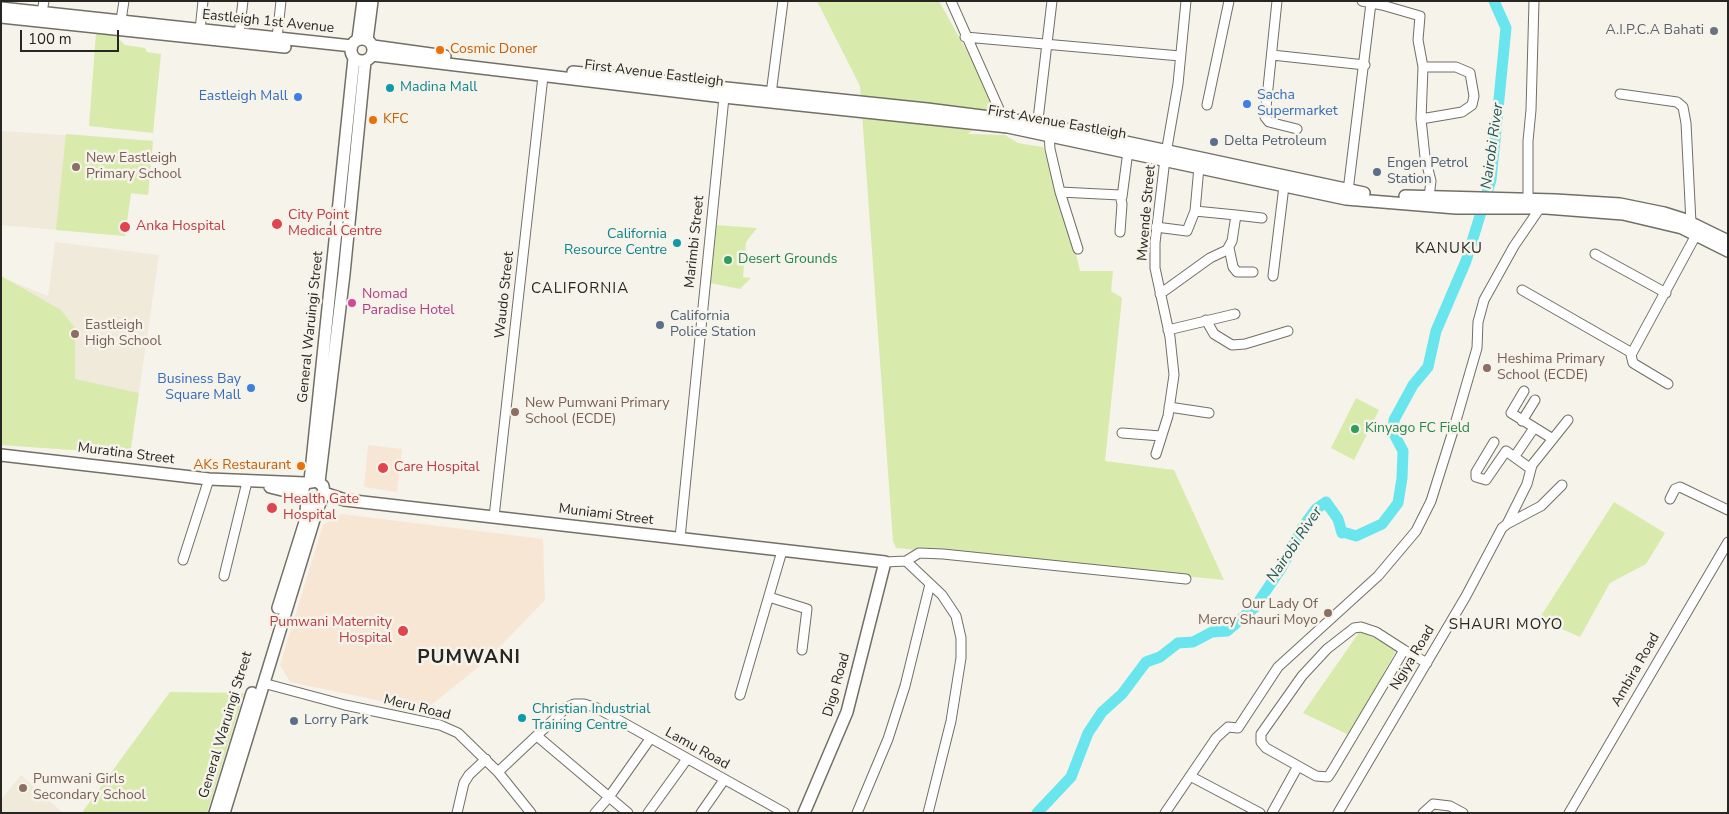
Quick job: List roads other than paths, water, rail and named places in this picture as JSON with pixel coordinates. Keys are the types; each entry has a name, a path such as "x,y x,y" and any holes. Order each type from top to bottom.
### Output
{"main road":[{"name":"General Waruingi Street","path":"215,813 304,522 305,498 311,482 344,274 362,50 363,1"},
{"name":"General Waruingi Street","path":"311,482 332,273 362,50 372,1"},
{"name":"Eastleigh 1st Avenue","path":"1,8 43,7 122,20 362,50"},
{"name":"Eastleigh 1st Avenue","path":"1,17 362,50"},
{"name":"First Avenue Eastleigh","path":"362,50 543,76 724,97 999,126 1037,127 1050,134 1128,151 1166,154 1199,167 1346,199 1594,210 1650,219 1667,223 1728,251"},
{"name":"First Avenue Eastleigh","path":"362,50 1003,118 1037,127 1348,192 1469,203"},
{"name":"First Avenue Eastleigh","path":"1492,204 1528,199 1620,204 1664,213 1691,222 1728,241"},
{"path":"332,273 344,274"},
{"name":"Muratina Street","path":"1,455 208,479 247,482 311,482"},
{"name":"Muratina Street","path":"247,482 305,498"},
{"path":"305,498 314,503 323,496 323,486 311,482"},
{"name":"General Waruingi Street","path":"224,813 263,683 323,496"},
{"name":"Muniami Street","path":"323,496 885,562"},
{"name":"Digo Road","path":"804,813 847,712 885,562"}],"street":[{"path":"122,20 124,1"},
{"path":"200,30 203,1"},
{"path":"239,34 243,1"},
{"path":"277,38 281,1"},
{"path":"771,94 783,1"},
{"path":"951,1 965,37 1003,118"},
{"path":"1037,127 1052,1"},
{"name":"Mwende Street","path":"1156,454 1169,407 1174,375 1168,330 1155,268 1156,227 1186,1"},
{"path":"1207,105 1229,1"},
{"path":"1277,1 1266,120 1297,129"},
{"path":"1528,199 1528,140 1531,110 1534,1"},
{"path":"1348,192 1364,65 1367,2 1420,16 1418,40 1423,67 1421,119 1425,157 1431,181 1429,198"},
{"path":"965,37 1047,42 1180,56"},
{"path":"1272,55 1364,65"},
{"path":"1421,119 1462,112 1472,105 1474,96 1470,73 1456,67 1423,67"},
{"name":"Waudo Street","path":"494,516 543,76"},
{"path":"1620,94 1676,102 1683,107 1686,117 1691,222"},
{"name":"Marimbi Street","path":"680,538 690,422 724,97"},
{"path":"1050,134 1050,149 1060,192 1078,249"},
{"path":"1120,232 1128,151"},
{"path":"1156,227 1187,231 1195,210 1199,167"},
{"path":"1273,276 1284,186"},
{"path":"1060,192 1119,194 1122,197"},
{"path":"1164,813 1178,790 1216,738 1228,727 1238,728 1278,667 1378,576 1416,531 1431,502 1453,431 1476,348 1478,322 1484,300 1514,246 1540,208"},
{"path":"1195,210 1262,218"},
{"path":"1236,215 1229,248 1233,267 1237,272 1253,272"},
{"path":"1668,384 1633,364 1632,353 1696,235"},
{"path":"1160,294 1210,258 1229,248"},
{"path":"1595,254 1666,293"},
{"path":"1522,290 1632,353"},
{"path":"1168,330 1235,314"},
{"path":"1206,320 1214,334 1232,345 1245,344 1288,331"},
{"path":"1524,391 1511,413 1553,440"},
{"path":"1522,421 1535,400"},
{"path":"1169,407 1209,413"},
{"path":"1507,524 1527,484 1531,469 1568,420"},
{"path":"1514,456 1534,428"},
{"path":"1122,433 1161,436"},
{"path":"1494,442 1476,472 1476,477 1486,480 1504,452 1514,456 1531,469"},
{"path":"183,560 208,479"},
{"path":"224,576 247,482"},
{"name":"Ngiya Road","path":"1338,813 1498,535 1507,524 1542,506 1562,485"},
{"path":"1670,499 1675,489 1680,487 1728,510"},
{"name":"Ambira Road","path":"1569,813 1728,542"},
{"path":"740,696 782,551"},
{"path":"885,562 906,561 919,553 943,554 1186,579"},
{"path":"906,561 942,595 956,616 961,638 961,658 951,721 928,813"},
{"path":"858,813 894,721 930,584"},
{"path":"769,597 807,609 802,650"},
{"path":"1404,650 1328,776 1316,776 1266,748 1261,742 1262,734 1308,669 1327,649 1354,628 1361,626 1376,632 1426,663"},
{"name":"Meru Road","path":"263,683 345,705 440,726 467,740 498,772 531,813"},
{"name":"Lamu Road","path":"537,736 566,708 574,704 584,704 597,708 785,813"},
{"path":"498,772 537,736 628,813"},
{"path":"595,813 609,797 650,739"},
{"path":"457,813 464,783 469,775 486,759"},
{"path":"648,813 687,759"},
{"path":"1272,813 1298,766"},
{"path":"1190,776 1260,813"},
{"path":"701,813 724,780"},
{"path":"1423,813 1433,804 1450,806 1463,813"}],"waterway":[{"name":"Nairobi River","path":"1037,813 1071,777 1088,733 1102,712 1122,694 1146,662 1160,657 1178,643 1193,642 1212,632 1227,631 1255,607 1282,567 1302,528 1316,509 1326,502 1338,519 1342,533 1356,536 1382,524 1398,503 1402,478 1403,451 1393,432 1394,420 1413,385 1428,367 1436,331 1466,261 1491,180 1506,28 1494,1"}],"place":[{"name":"A.I.P.C.A Bahati","path":"1714,31"},
{"name":"Cosmic Doner","path":"440,50"},
{"name":"Madina Mall","path":"390,88"},
{"name":"Eastleigh Mall","path":"298,97"},
{"name":"Sacha Supermarket","path":"1247,104"},
{"name":"KFC","path":"373,120"},
{"name":"Delta Petroleum","path":"1214,142"},
{"name":"New Eastleigh Primary School","path":"76,167"},
{"name":"Engen Petrol Station","path":"1377,172"},
{"name":"City Point Medical Centre","path":"277,224"},
{"name":"Anka Hospital","path":"125,227"},
{"name":"California Resource Centre","path":"677,243"},
{"name":"Desert Grounds","path":"728,260"},
{"name":"Nomad Paradise Hotel","path":"352,303"},
{"name":"California Police Station","path":"660,325"},
{"name":"Eastleigh High School","path":"75,334"},
{"name":"Heshima Primary School (ECDE)","path":"1487,368"},
{"name":"Business Bay Square Mall","path":"251,388"},
{"name":"New Pumwani Primary School (ECDE)","path":"515,412"},
{"name":"Kinyago FC Field","path":"1355,429"},
{"name":"AKs Restaurant","path":"301,466"},
{"name":"Care Hospital","path":"383,468"},
{"name":"Health Gate Hospital","path":"272,508"},
{"name":"Our Lady Of Mercy Shauri Moyo","path":"1328,613"},
{"name":"Pumwani Maternity Hospital","path":"403,631"},
{"name":"Christian Industrial Training Centre","path":"522,718"},
{"name":"Lorry Park","path":"294,721"},
{"name":"Pumwani Girls Secondary School","path":"23,788"}],"district":[{"name":"KANUKU","path":"1449,249"},
{"name":"CALIFORNIA","path":"580,289"},
{"name":"SHAURI MOYO","path":"1506,625"},
{"name":"PUMWANI","path":"469,658"}]}
